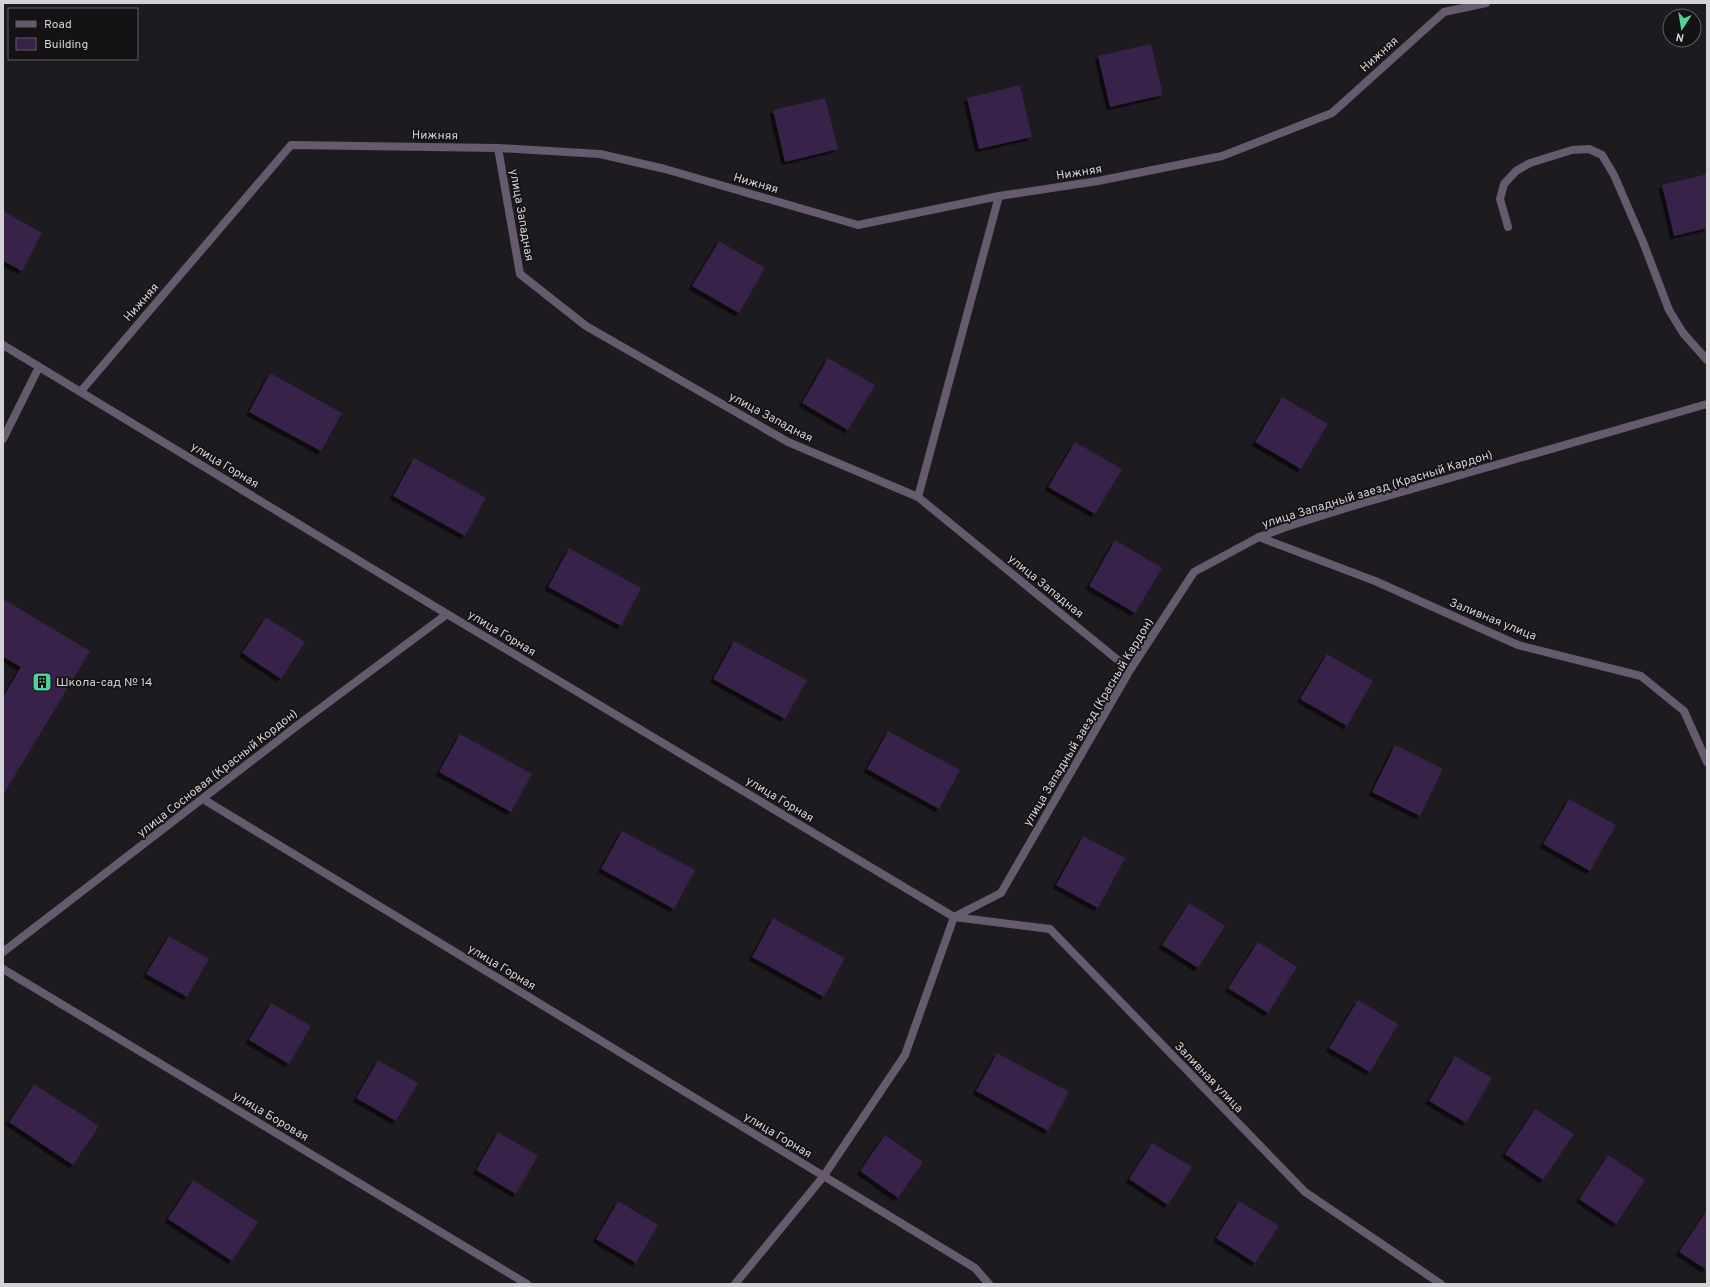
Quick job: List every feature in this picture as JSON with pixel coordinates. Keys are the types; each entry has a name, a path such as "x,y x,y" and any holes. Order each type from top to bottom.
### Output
{"street":[{"name":"Нижняя","path":"80,391 291,145 498,148 600,154 666,169 858,225 999,196 1098,181 1222,156 1332,113 1444,12 1486,3"},
{"name":"улица Западная","path":"498,148 520,274 586,326 788,442 918,497 1130,670"},
{"path":"1508,227 1500,199 1504,184 1516,171 1530,163 1572,150 1590,149 1602,155 1614,175 1640,235 1669,310 1683,333 1707,360"},
{"path":"918,497 999,196"},
{"name":"улица Горная","path":"3,345 447,614 954,917"},
{"path":"3,439 39,367"},
{"name":"улица Западный заезд (Красный Кардон)","path":"954,917 1001,892 1130,670 1194,572 1259,537 1353,506 1707,404"},
{"name":"Заливная улица","path":"1259,537 1375,581 1518,645 1641,676 1684,711 1707,762"},
{"name":"улица Сосновая (Красный Кордон)","path":"3,952 302,722 447,614"},
{"name":"улица Горная","path":"203,799 975,1268 989,1284"},
{"path":"735,1284 823,1176 905,1055 954,917"},
{"name":"Заливная улица","path":"954,917 1050,929 1305,1192 1441,1284"},
{"name":"улица Боровая","path":"3,969 527,1284"}],"building":[{"path":"1151,44 1163,95 1110,107 1098,56"},
{"path":"1020,85 1032,137 979,149 967,98"},
{"path":"825,98 838,149 785,162 773,110"},
{"path":"1707,174 1707,228 1674,236 1662,185"},
{"path":"3,211 42,233 22,271 3,261"},
{"path":"719,241 765,268 739,313 692,286"},
{"path":"828,358 875,385 848,430 802,403"},
{"path":"270,373 342,413 321,451 249,412"},
{"path":"1282,397 1328,424 1301,469 1255,442"},
{"path":"1075,442 1122,469 1095,514 1048,487"},
{"path":"414,458 486,498 465,536 393,496"},
{"path":"1115,540 1162,568 1135,613 1089,586"},
{"path":"569,548 641,588 621,626 548,587"},
{"name":"Школа-сад № 14","path":"3,599 90,651 3,795 3,697 21,667 3,657"},
{"path":"266,617 305,642 281,679 242,653"},
{"path":"734,641 807,680 785,719 713,679"},
{"path":"1327,654 1373,681 1347,726 1300,699"},
{"path":"888,731 960,770 939,809 867,769"},
{"path":"460,734 532,774 511,812 439,772"},
{"path":"1395,745 1443,769 1420,816 1372,792"},
{"path":"1569,799 1616,825 1590,871 1543,844"},
{"path":"622,831 695,870 674,909 601,869"},
{"path":"1083,836 1125,858 1098,908 1056,885"},
{"path":"1189,903 1225,926 1198,968 1162,945"},
{"path":"773,918 845,958 824,997 752,957"},
{"path":"169,936 209,959 187,997 146,974"},
{"path":"1258,942 1297,967 1268,1013 1228,988"},
{"path":"1358,1000 1398,1024 1370,1072 1329,1048"},
{"path":"271,1003 311,1026 289,1064 249,1040"},
{"path":"997,1053 1069,1092 1048,1131 976,1091"},
{"path":"1455,1056 1492,1078 1466,1123 1429,1101"},
{"path":"378,1060 418,1083 396,1121 356,1098"},
{"path":"34,1084 99,1126 73,1165 9,1122"},
{"path":"1535,1109 1574,1134 1543,1180 1505,1154"},
{"path":"498,1132 538,1156 516,1194 476,1170"},
{"path":"885,1135 923,1162 898,1198 860,1171"},
{"path":"1152,1143 1192,1167 1168,1205 1129,1179"},
{"path":"1608,1155 1645,1180 1616,1224 1579,1199"},
{"path":"193,1180 258,1222 232,1261 168,1219"},
{"path":"618,1201 658,1225 636,1263 596,1239"},
{"path":"1239,1201 1279,1226 1255,1263 1216,1238"},
{"path":"1707,1210 1707,1270 1679,1252"}],"place":[{"name":"Школа-сад № 14","path":"42,682"}]}
